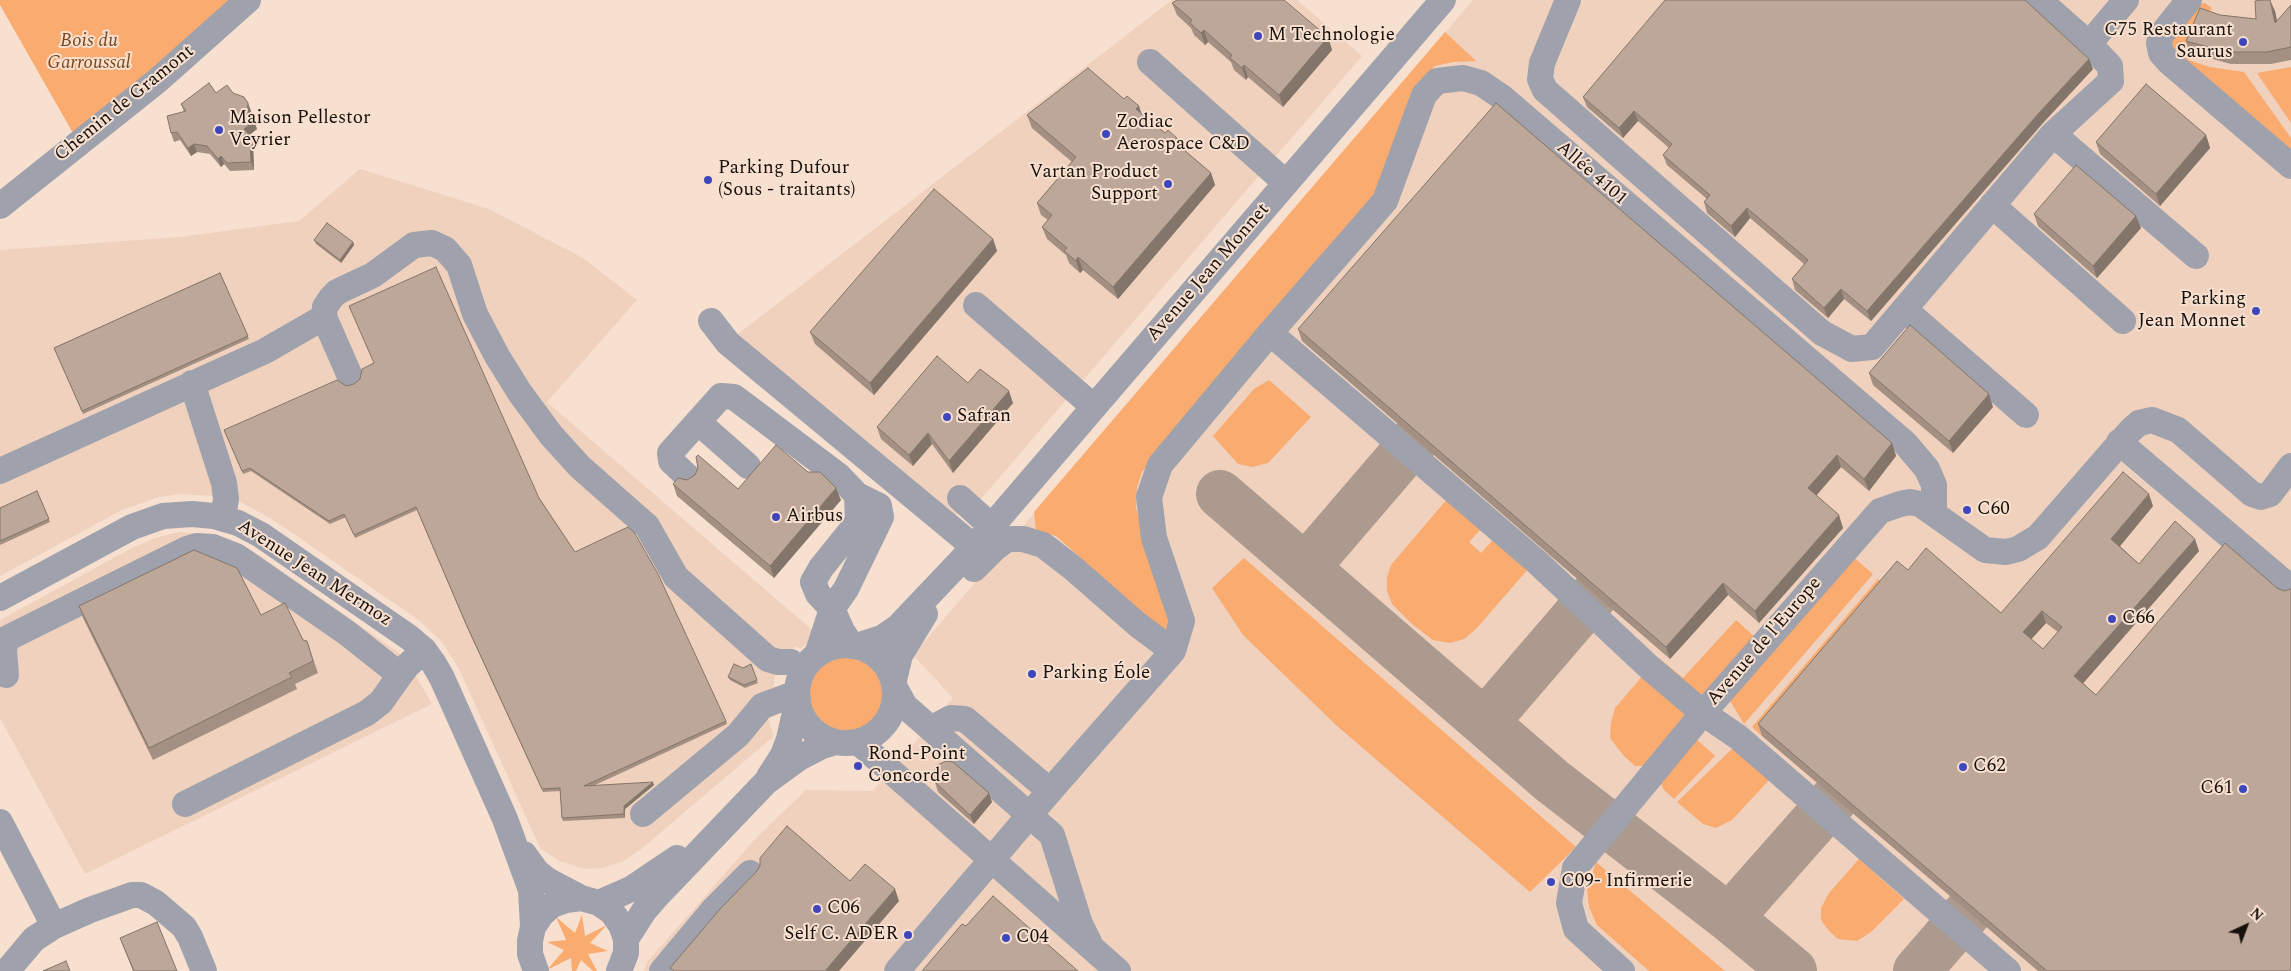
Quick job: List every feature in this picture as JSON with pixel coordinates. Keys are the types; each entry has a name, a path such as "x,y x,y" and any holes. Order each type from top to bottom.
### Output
{"street":[{"name":"Chemin de Gramont","path":"0,206 157,81 248,0"},
{"name":"Avenue Jean Monnet","path":"854,646 882,638 898,627 974,546 1443,0"},
{"path":"1568,0 1542,63 1540,79 1546,90 1822,333 1852,349 1872,347 2053,134 2111,81 2110,66 2089,44 2038,0"},
{"path":"2089,44 2126,0"},
{"path":"2190,0 2162,35 2159,43 2161,53 2291,166"},
{"path":"1150,62 1286,183"},
{"name":"Allée 4101","path":"1173,651 1182,621 1154,538 1148,497 1160,465 1270,333 1386,201 1424,95 1437,81 1463,78 1482,83 1503,98 1905,443 1918,456 1931,477 1934,485 1934,514"},
{"path":"2053,134 2196,256"},
{"path":"1992,205 2123,321"},
{"path":"349,374 324,317 325,307 334,294 373,275 414,245 427,243 445,248 459,265 475,314 497,356 520,393 551,435 580,467 647,526 676,577 768,658 778,662 791,662"},
{"path":"976,305 1094,407"},
{"path":"1904,309 2026,415"},
{"path":"0,471 265,351 324,317"},
{"path":"711,321 728,343 974,546"},
{"path":"1270,333 1538,563 1650,668 1703,713 1738,737 2008,971"},
{"path":"192,384 224,483 226,498 223,518"},
{"path":"688,477 671,461 670,453 722,396 734,397 839,476 857,495 858,522 821,568 813,582 818,594 832,609 842,631 854,646"},
{"path":"2291,466 2270,494 2261,497 2252,494 2178,430 2165,424 2152,420 2140,424 2120,442 2291,588"},
{"path":"698,422 748,466"},
{"name":"Avenue de l'Europe","path":"1622,971 1576,929 1569,903 1575,868 1703,713 1880,511 1910,502 1920,504 1985,550 2006,552 2018,549 2038,537 2120,442"},
{"path":"960,498 991,526"},
{"name":"Avenue Jean Mermoz","path":"0,598 142,523 163,516 202,514 238,523 261,535 396,627 424,650 442,678 505,819 531,890 532,934 530,954 536,971"},
{"path":"897,971 991,859 1173,651 1138,625 1074,569 1043,545 1023,539 1007,539 994,548 942,603 927,611"},
{"path":"6,675 3,633 187,549 205,546 221,549 236,556 347,633 400,675"},
{"name":"Avenue Jean Monnet","path":"894,684 900,655 914,630 974,546"},
{"path":"766,782 783,755 789,739 803,671 817,655 832,609"},
{"path":"817,655 840,646 854,646 880,658 890,670 894,684 905,706 976,766 1052,835 1080,924 1093,949"},
{"path":"185,804 367,713 381,702 406,666 424,650"},
{"path":"619,971 626,953 626,939 644,911 728,820 766,782 799,758 822,746 847,742 877,732 891,716 895,703 894,684"},
{"path":"797,696 800,711 806,722 824,738 847,742 936,810 1118,971"},
{"path":"643,814 738,735 762,706 797,696"},
{"path":"932,728 951,718 965,719 1050,791"},
{"name":"Avenue Jean Mermoz","path":"505,819 527,860 537,872 558,888 612,912 621,925 626,939"},
{"path":"514,971 541,915 552,905 566,900 590,901 647,879 728,820"},
{"path":"0,822 54,926"},
{"path":"662,971 713,910 750,873"},
{"path":"7,971 34,939 54,926 132,894 141,895 156,903 184,927 204,971"}],"shaded area":[{"path":"1172,0 1297,0 1362,56 968,514 948,515 738,334"},
{"path":"1473,0 2291,0 2291,971 644,971 647,962 756,838 806,790 873,791 953,698 913,655"},
{"path":"360,169 489,209 583,258 637,300 547,402 818,635 800,649 796,646 783,660 775,675 773,694 775,716 768,719 774,736 640,850 622,862 602,868 585,869 559,861 540,848 459,669 442,642 420,621 275,521 239,501 214,496 182,494 159,497 122,510 0,576 0,250 180,237 299,221"},
{"path":"180,532 221,536 243,545 262,557 405,657 432,704 85,874 0,718 0,620 132,548 155,538"}],"green space":[{"name":"Bois du Garroussal","path":"0,0 239,0 74,135 0,5"},
{"path":"2205,3 2212,8 2204,20 2189,60 2210,67 2244,72 2291,138 2291,154 2175,55 2172,43 2176,31 2201,4"},
{"path":"1445,32 1476,61 1453,62 1435,66 1411,92 1385,183 1362,217 1142,472 1137,487 1136,508 1173,629 1164,632 1056,536 1036,530 1034,512"},
{"path":"2291,67 2291,123 2257,73"},
{"path":"1269,380 1311,417 1268,463 1252,467 1238,464 1213,436 1254,389"},
{"path":"1448,498 1482,528 1469,542 1481,553 1494,539 1529,568 1476,629 1464,639 1450,643 1433,640 1412,624 1392,604 1387,591 1387,577 1391,565"},
{"path":"1852,556 1873,574 1744,724 1729,699"},
{"path":"1244,558 1576,847 1530,892 1336,725 1243,635 1212,588"},
{"path":"1878,579 1889,587 1762,736 1752,727"},
{"path":"1736,620 1756,638 1700,701 1655,663 1659,658 1683,678"},
{"path":"846,655 861,658 873,667 882,679 885,694 882,709 873,721 861,730 846,733 831,730 819,721 810,709 807,694 810,679 819,667 831,658"},
{"path":"1645,673 1689,711 1646,766 1635,766 1623,755 1610,738 1611,722 1615,708"},
{"path":"1695,738 1715,756 1674,799 1664,790 1660,782"},
{"path":"1733,748 1770,779 1732,820 1716,828 1703,824 1677,802"},
{"path":"1859,859 1904,899 1871,932 1857,941 1838,939 1821,920 1821,908 1829,893"},
{"path":"1596,862 1725,971 1649,971 1597,925 1589,907 1587,889"},
{"path":"582,915 585,936 607,925 590,943 608,951 588,954 597,971 593,971 581,960 576,971 572,971 571,958 547,970 564,950 547,942 566,940 556,917 575,933"}],"building":[{"path":"1177,0 1284,0 1328,37 1279,95 1244,65 1242,68 1230,58 1232,55 1204,30 1201,33 1190,23 1192,20 1172,3"},
{"path":"1665,0 2025,0 2089,59 2038,114 1867,311 1841,289 1824,308 1792,279 1808,260 1747,208 1731,226 1704,202 1710,195 1663,155 1672,144 1634,111 1619,128 1583,97"},
{"name":"C75 Restaurant Saurus","path":"2270,0 2275,23 2291,5 2291,47 2267,52 2226,52 2186,41 2200,8 2220,15 2256,19 2255,1"},
{"path":"1088,68 1124,99 1127,96 1139,106 1136,109 1165,133 1168,130 1179,140 1176,143 1211,173 1113,287 1078,257 1076,261 1064,251 1067,248 1042,227 1052,215 1037,203 1076,157 1027,115"},
{"name":"Maison Pellestor Veyrier","path":"209,83 216,93 227,85 233,93 244,97 248,103 247,111 254,121 244,129 250,136 251,162 227,163 221,156 218,159 207,146 194,144 188,148 177,132 171,133 167,116 186,111 181,104"},
{"path":"2146,84 2206,135 2156,194 2096,142"},
{"path":"1496,103 1892,443 1864,479 1837,455 1808,488 1839,515 1755,611 1723,583 1666,647 1298,329"},
{"path":"2076,165 2136,216 2093,266 2034,214"},
{"path":"934,189 993,239 870,383 810,332"},
{"path":"327,223 353,242 340,260 314,240"},
{"path":"436,267 539,498 575,552 628,527 634,532 658,574 726,721 584,786 653,782 624,806 624,814 562,818 560,788 542,789 466,624 416,507 354,535 344,514 329,521 250,468 242,471 224,430 337,380 346,386 354,384 360,379 362,369 374,363 349,306"},
{"path":"220,273 248,336 82,411 54,348"},
{"path":"1910,325 1989,394 1949,441 1869,373"},
{"path":"937,356 968,383 980,369 1009,391 949,461 928,433 909,455 877,427"},
{"path":"776,445 808,472 820,472 836,488 770,566 673,484 678,478 687,480 695,475 698,468 696,457 698,455 738,489"},
{"path":"2123,472 2149,494 2111,539 2139,564 2175,521 2195,539 2074,676 2096,695 2225,543 2277,588 2284,591 2291,589 2291,971 2047,971 1758,724 1897,561 1908,570 1926,548 2001,613","holes":["2042,611 2062,627 2043,649 2023,632"]},
{"path":"37,491 49,519 0,541 0,508"},
{"path":"194,550 237,568 261,615 285,603 303,640 307,641 313,661 289,673 292,677 149,748 79,606"},
{"path":"734,664 743,668 751,664 757,680 744,685 728,677"},
{"path":"946,761 953,762 989,793 970,815 935,782 935,766"},
{"name":"C06","path":"787,826 850,881 865,864 895,889 825,971 674,971 670,968 720,909 756,872 760,866 760,858"},
{"name":"C04","path":"993,896 1078,971 922,971 962,924 966,926"},
{"path":"157,922 177,971 134,971 120,938"},
{"path":"66,961 70,971 43,971"}],"taxiway":[{"path":"1306,567 1415,440"},
{"path":"1220,494 1552,781 1729,918 1793,971"},
{"path":"1485,722 1595,594"},
{"path":"1729,918 1835,798"},
{"path":"1917,971 1968,912"}],"place":[{"name":"M Technologie","path":"1258,36"},
{"name":"C75 Restaurant Saurus","path":"2243,42"},
{"name":"Maison Pellestor Veyrier","path":"219,130"},
{"name":"Zodiac Aerospace C&D","path":"1106,134"},
{"name":"Parking Dufour (Sous - traitants)","path":"708,180"},
{"name":"Vartan Product Support","path":"1168,184"},
{"name":"Parking Jean Monnet","path":"2256,311"},
{"name":"Safran","path":"947,417"},
{"name":"C60","path":"1967,510"},
{"name":"Airbus","path":"776,517"},
{"name":"C66","path":"2112,619"},
{"name":"Parking Éole","path":"1032,674"},
{"name":"Rond-Point Concorde","path":"858,766"},
{"name":"C62","path":"1963,767"},
{"name":"C61","path":"2243,789"},
{"name":"C09- Infirmerie","path":"1551,882"},
{"name":"C06","path":"817,909"},
{"name":"Self C. ADER","path":"908,935"},
{"name":"C04","path":"1006,938"}]}
